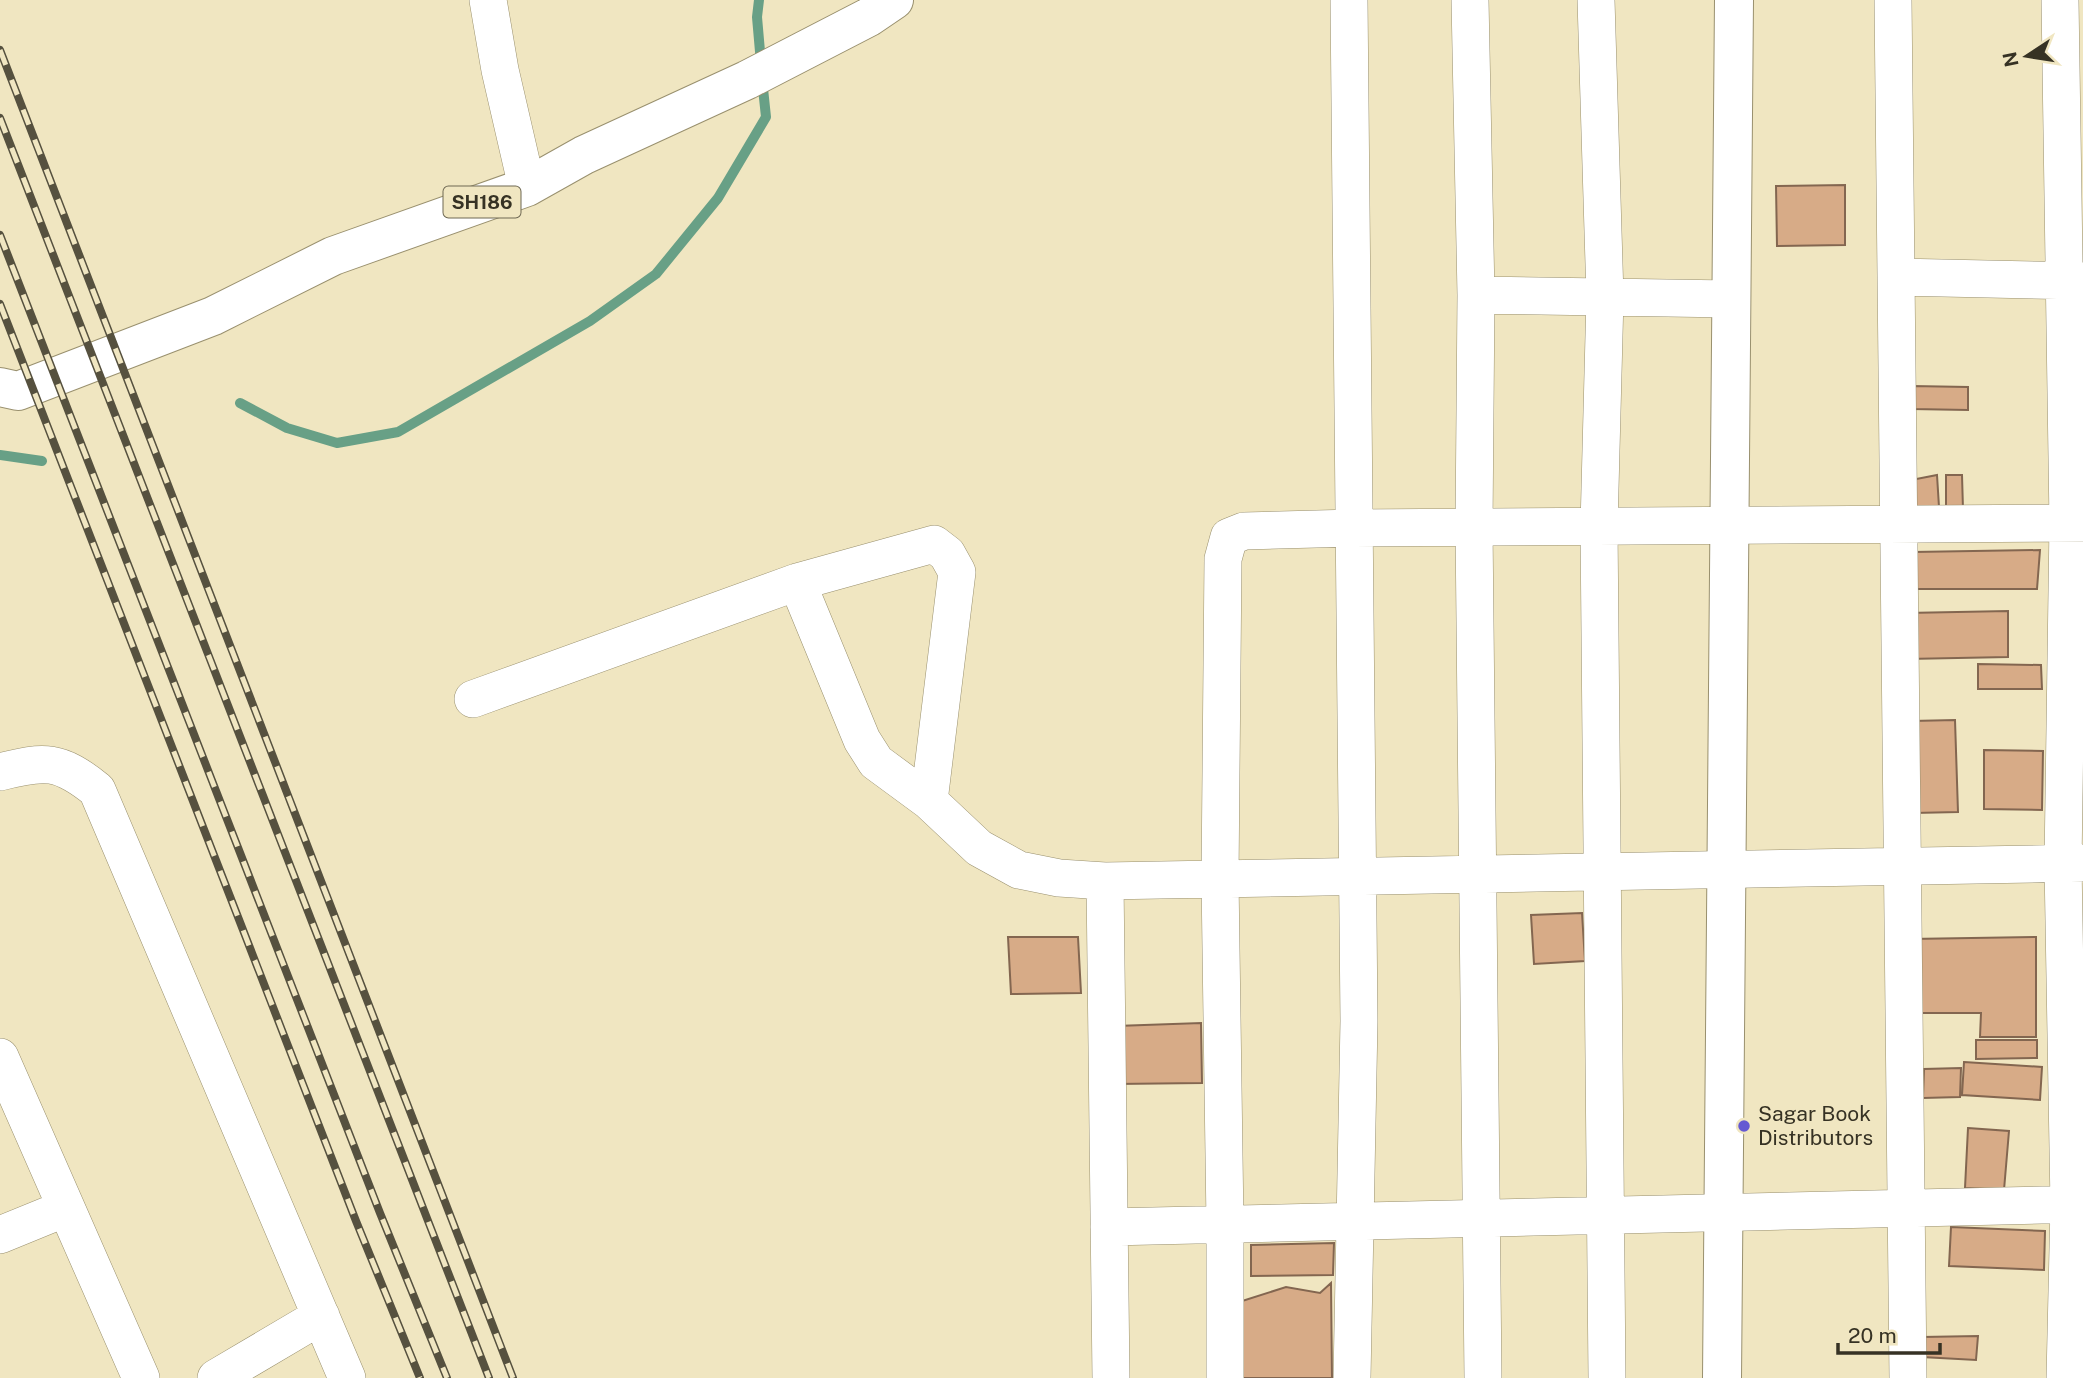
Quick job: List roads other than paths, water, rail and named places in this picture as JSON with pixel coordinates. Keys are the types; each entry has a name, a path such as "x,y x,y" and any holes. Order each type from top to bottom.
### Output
{"main road":[{"path":"1722,1378 1734,0"},
{"name":"SH186","path":"0,387 19,391 213,316 333,256 527,187 584,155 747,80 882,8"}],"street":[{"path":"488,0 500,70 527,187"},
{"path":"1349,0 1359,876 1352,1378"},
{"path":"1470,0 1476,295 1474,527 1482,1378"},
{"path":"1596,0 1605,297 1599,527 1607,1378"},
{"path":"1893,0 1908,1378"},
{"path":"2060,0 2073,280 2075,523 2073,863 2076,1205 2065,1378"},
{"path":"1896,277 2073,280"},
{"path":"1476,295 1731,299"},
{"path":"1224,1378 1225,1224 1220,879 1223,559 1229,537 1244,531 1354,528 2075,523"},
{"path":"473,699 797,582 934,544 947,554 957,572 929,801"},
{"path":"797,582 862,740 876,762 929,801 979,848 1019,870 1059,878 1105,881 2073,863"},
{"path":"0,772 50,763 76,773 97,790 347,1378"},
{"path":"1105,881 1111,1378"},
{"path":"0,1057 141,1378"},
{"path":"1110,1227 2076,1205"},
{"path":"0,1235 66,1208"},
{"path":"216,1378 321,1316"}],"waterway":[{"path":"759,0 757,17 761,63"},
{"path":"240,403 287,428 337,443 398,432 590,321 656,274 718,198 766,117 762,79"},
{"path":"0,455 42,461"}],"railway":[{"path":"0,50 513,1378"},
{"path":"0,118 489,1378"},
{"path":"0,235 380,1213 447,1378"},
{"path":"0,304 356,1221 420,1378"}],"place":[{"name":"Sagar Book Distributors","path":"1744,1126"}]}
